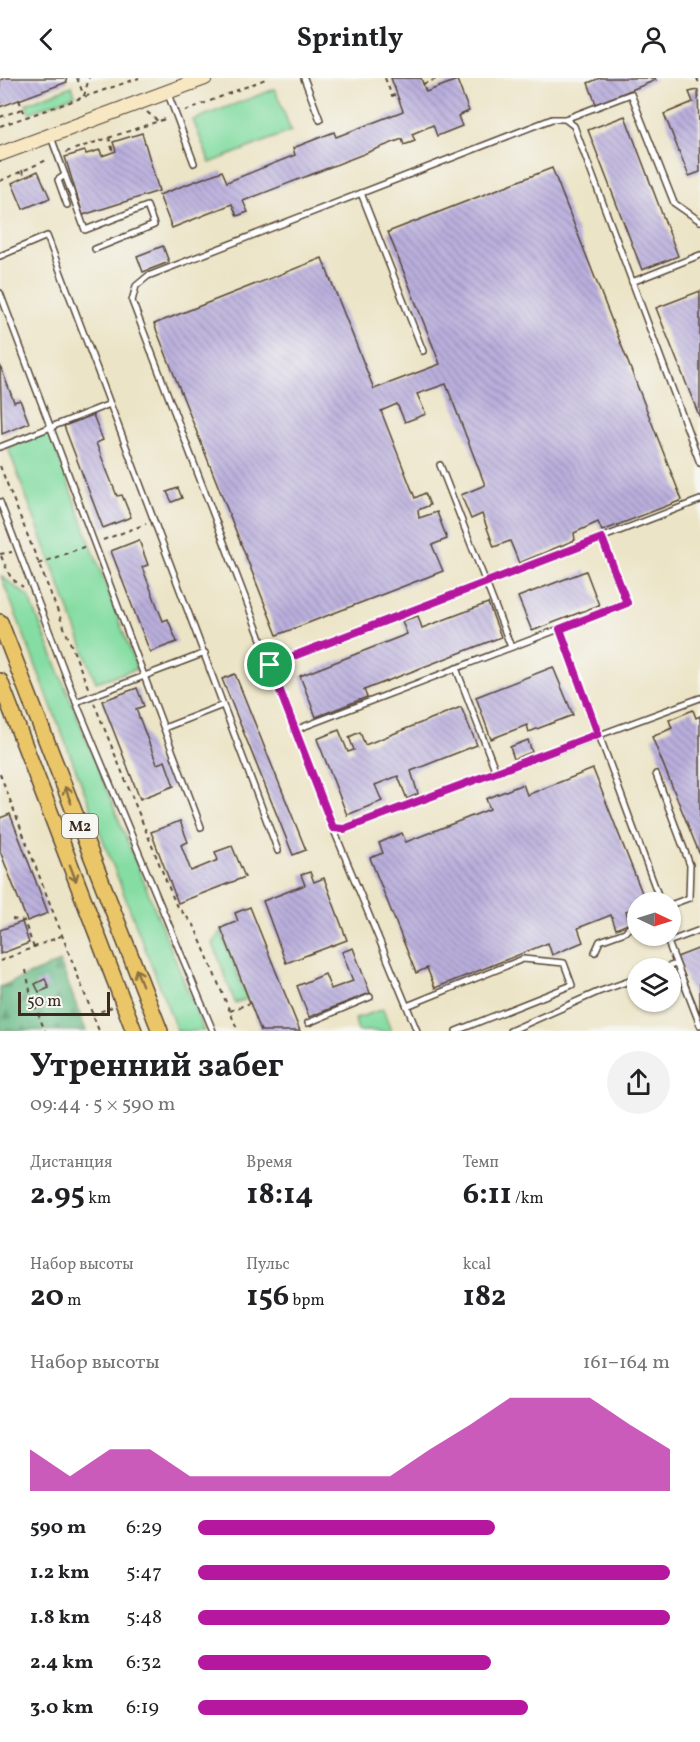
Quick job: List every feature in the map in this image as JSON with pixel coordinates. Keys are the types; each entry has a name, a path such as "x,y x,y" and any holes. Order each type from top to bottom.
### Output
{"main road":[{"path":"0,154 206,78"},
{"name":"М2","path":"0,622 160,1031"},
{"name":"М2","path":"0,681 134,1031"}],"lane":[{"path":"311,78 305,79 320,120"},
{"path":"167,92 194,163"},
{"path":"417,1031 333,828 132,301 136,286 148,276 361,193 552,119 565,119 631,94 674,203 700,221"},
{"path":"565,119 574,126 700,463"},
{"path":"50,135 85,230 147,206 154,225 95,249"},
{"path":"65,175 58,180 67,205"},
{"path":"361,193 423,351"},
{"path":"0,256 47,236 278,850"},
{"path":"633,282 700,255"},
{"path":"0,293 201,827"},
{"path":"0,447 110,404"},
{"path":"440,465 511,648"},
{"path":"270,665 700,500"},
{"path":"0,501 76,702 213,1031"},
{"path":"295,730 627,603 602,538"},
{"path":"560,629 657,892"},
{"path":"76,702 205,653"},
{"path":"456,668 496,772"},
{"path":"333,828 344,829 700,698"},
{"path":"164,728 223,705"},
{"path":"656,774 690,865 689,898 681,901"},
{"path":"595,952 600,940 627,930"},
{"path":"674,958 669,942 700,930"},
{"path":"407,1006 523,959 564,963 572,986 456,1031"},
{"path":"681,977 700,1025"},
{"path":"510,1031 598,992 627,982"},
{"path":"308,1023 370,998"}],"path":[{"path":"77,78 84,96"},
{"path":"84,96 89,78"},
{"path":"0,126 139,78"},
{"path":"0,181 58,155 268,78"},
{"path":"386,78 392,96 397,94"},
{"path":"425,78 425,83 439,78"},
{"path":"697,78 700,86"},
{"path":"19,100 26,117"},
{"path":"0,117 22,109"},
{"path":"109,137 113,152"},
{"path":"22,170 25,177"},
{"path":"0,466 176,905 195,925 238,1031"},
{"path":"0,554 1,556 14,551"},
{"path":"0,774 99,1031"},
{"path":"4,804 10,802"},
{"path":"12,919 24,921 34,948"},
{"path":"0,961 62,936"},
{"path":"26,970 31,996 45,1031"},
{"path":"92,1015 123,1002"},
{"path":"230,1011 250,1003"}],"green space":[{"path":"72,86 75,95 29,113 26,104"},
{"path":"275,89 291,131 210,163 193,120"},
{"path":"49,432 137,669 96,682 8,448"},
{"path":"1,576 29,597 204,1031 177,1031"},
{"path":"221,931 247,999 235,1003 213,943"},
{"path":"60,962 86,1031 0,1030 0,987"},
{"path":"383,1009 391,1031 358,1031 355,1019"}],"building":[{"path":"6,78 66,78 67,82 0,107 0,80"},
{"path":"391,78 421,78 426,92 457,80 469,111 458,116 462,126 437,136 433,125 412,134 415,141 404,145 402,139 243,201 248,212 237,216 232,204 172,228 159,195 222,171 227,182 295,155 293,148 334,132 336,137 403,111"},
{"path":"600,78 655,78 656,80 596,104 588,83"},
{"path":"698,90 700,172 689,176 664,114 693,102 689,92"},
{"path":"625,116 678,256 642,270 588,130"},
{"path":"142,133 159,191 83,215 65,157 85,151 86,154 100,150 102,156 116,151 113,142"},
{"path":"552,168 682,500 602,531 598,522 574,533 575,540 519,563 510,541 494,547 482,514 471,519 461,495 485,485 446,384 417,394 426,414 405,422 397,404 381,411 415,498 425,493 430,505 418,510 419,518 437,512 447,539 432,545 443,571 277,635 154,324 322,258 374,389 440,364 388,232"},
{"path":"38,171 50,198 23,209 12,183"},
{"path":"163,246 169,262 143,272 137,256"},
{"path":"700,291 700,418 656,308"},
{"path":"0,365 14,402 20,400 29,423 2,434"},
{"path":"93,415 103,440 96,443 117,496 122,495 131,517 103,528 64,426"},
{"path":"178,488 182,498 172,502 167,492"},
{"path":"139,540 148,565 142,567 163,621 168,619 177,642 150,652 111,551"},
{"path":"586,571 599,605 532,631 518,597"},
{"path":"488,603 501,637 364,690 367,697 316,717 300,676 407,634 402,621 418,616 422,628"},
{"path":"553,667 573,715 529,732 527,725 491,739 476,697"},
{"path":"235,674 306,850 293,855 222,679"},
{"path":"137,688 144,706 136,709 157,764 165,761 174,786 140,799 102,701"},
{"path":"461,707 477,745 411,771 418,794 407,799 398,776 375,785 382,801 347,815 317,739 339,730 348,752 354,750 349,737 360,732 365,745"},
{"path":"693,710 696,718 700,716 700,855 652,737 672,728 669,720"},
{"path":"528,740 532,752 514,759 510,747"},
{"path":"593,769 642,892 627,892 627,924 616,929 611,915 578,928 583,942 552,955 548,943 435,988 427,968 416,973 370,858 383,853 379,843 402,833 406,842 490,809 486,799 523,784 527,795"},
{"path":"10,814 48,913 27,921 0,851 0,818"},
{"path":"180,821 188,842 181,845 191,871 218,860 215,852 232,846 245,877 178,903 151,832"},
{"path":"310,872 314,882 324,878 347,940 286,963 263,901 305,885 301,875"},
{"path":"250,907 300,1031 261,1031 221,928 238,921 235,913"},
{"path":"22,922 29,943 0,954 0,930"},
{"path":"353,948 370,993 309,1017 297,986 325,974 331,989 353,981 342,952"},
{"path":"700,948 700,1014 681,967 681,958 677,957"},
{"path":"45,979 49,988 39,992 35,984"}],"route":[{"path":"602,538 627,603 560,629 598,734 344,829 333,828 270,665 602,538"}]}
